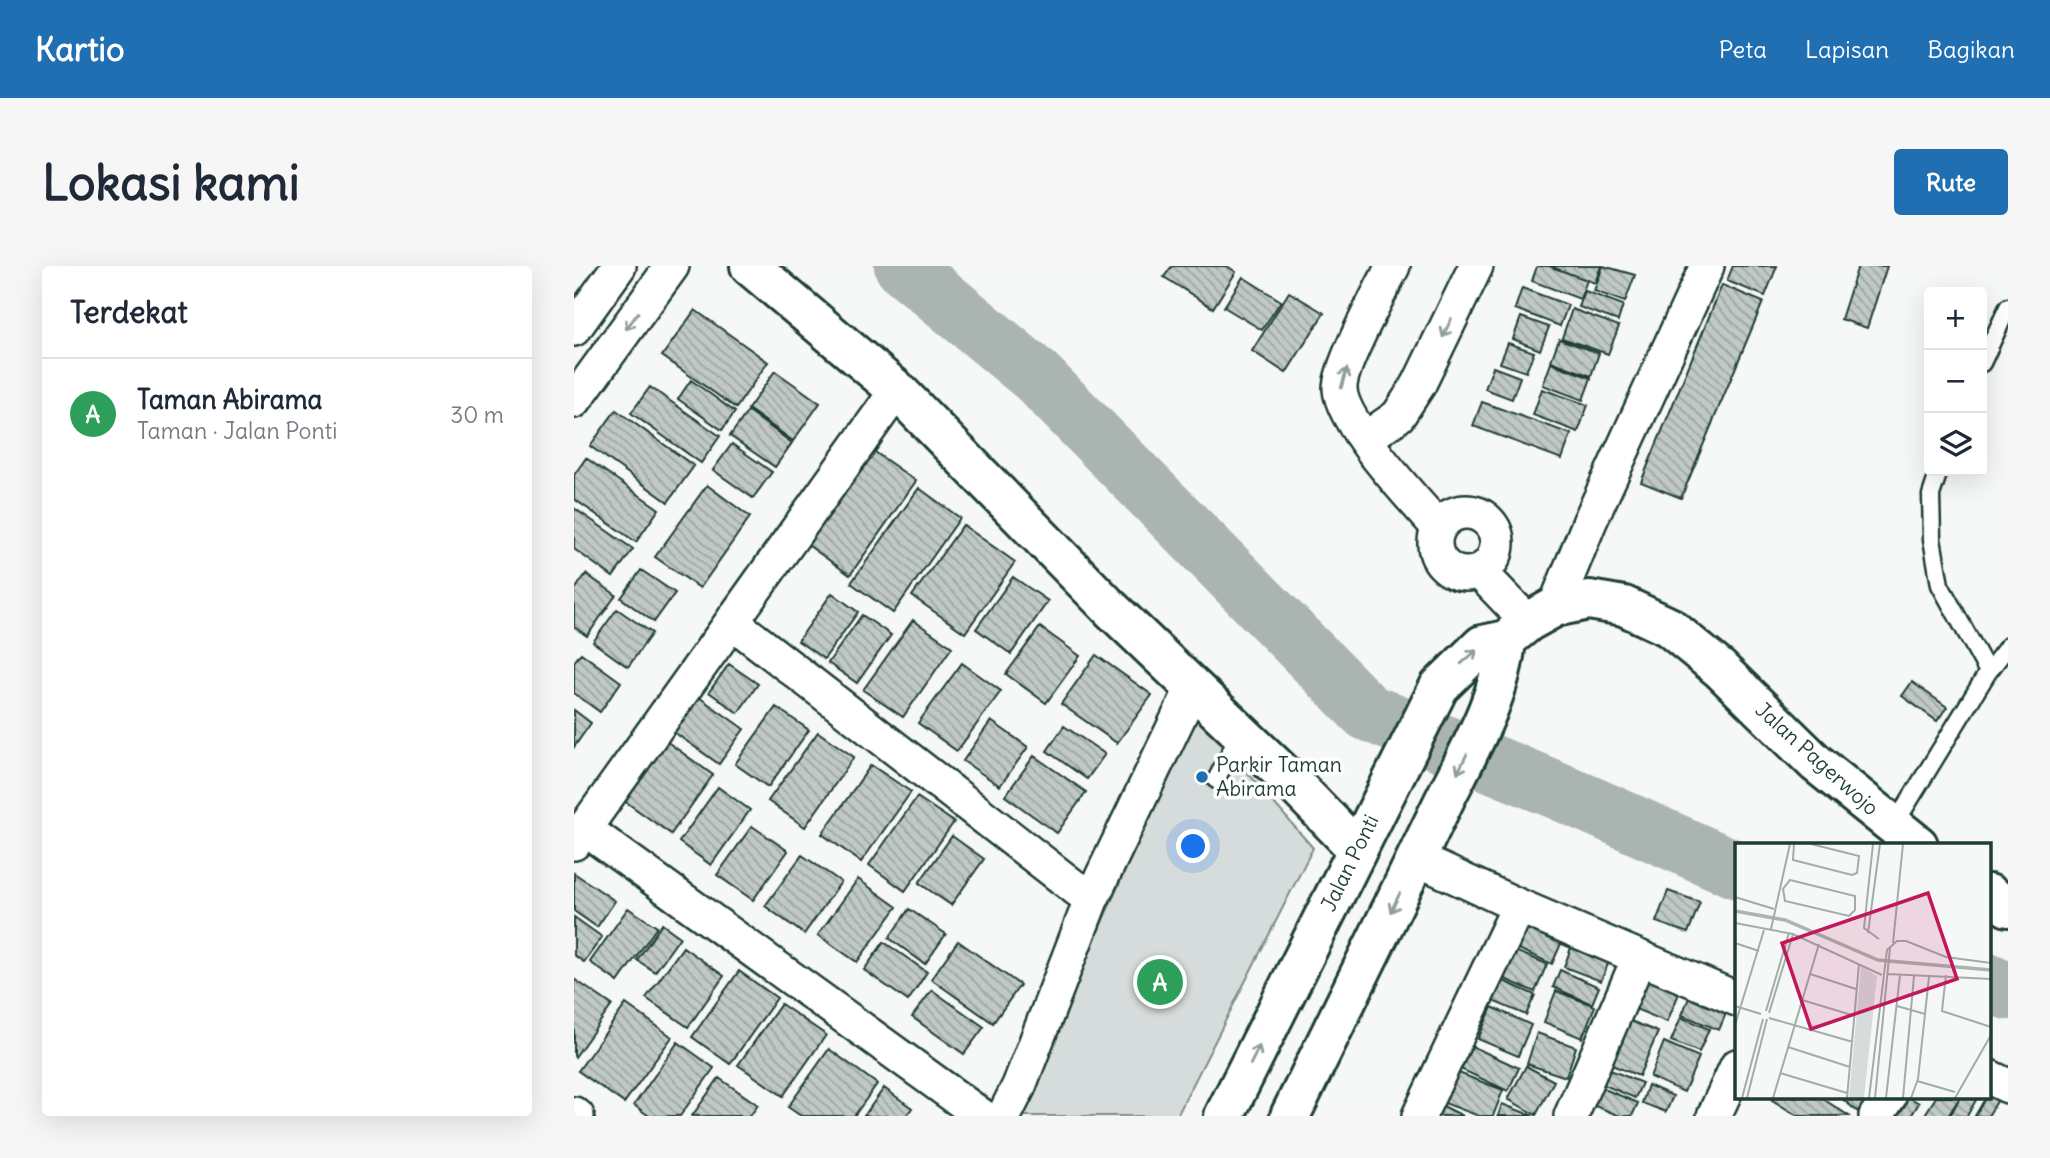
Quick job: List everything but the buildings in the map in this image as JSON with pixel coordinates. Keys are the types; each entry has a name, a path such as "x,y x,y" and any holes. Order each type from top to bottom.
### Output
{"main road":[{"path":"750,266 897,390 1110,608 1291,780 1357,849"},
{"name":"Jalan Ponti","path":"1224,1116 1439,687 1482,645 1589,600 1625,606 1669,627 1720,669"},
{"path":"1290,1116 1431,866 1435,819 1488,708 1504,665 1530,623"},
{"name":"Jalan Pagerwojo","path":"1720,669 1816,763 1906,836"},
{"path":"1990,895 2008,907"}],"street":[{"path":"574,329 620,266"},
{"path":"574,401 672,266"},
{"path":"1393,266 1351,353 1340,388 1347,411 1365,439 1383,464 1439,528"},
{"path":"1365,439 1398,416 1419,384 1476,266"},
{"path":"1479,571 1530,623 1596,509 1707,266"},
{"path":"897,390 579,836 982,1116"},
{"path":"1463,512 1482,517 1492,526 1497,538 1496,552 1490,563 1479,571 1466,574 1453,571 1442,563 1436,551 1436,537 1445,520 1463,512"},
{"path":"732,622 1091,900"},
{"path":"1004,1116 1034,1049 1091,900 1193,687"},
{"path":"1431,866 1735,998"},
{"path":"1419,1116 1507,901"},
{"path":"1571,1116 1639,958"},
{"path":"1714,1116 1735,1070"},
{"path":"1990,1077 2008,1086"},
{"path":"1876,1116 1888,1098"}],"lane":[{"path":"1987,352 2008,307"},
{"path":"1937,476 1931,495 1931,506 1932,539 1940,585 1988,671"},
{"path":"1906,836 1988,671 2008,646"},
{"path":"1216,780 1240,733"}],"shaded area":[{"path":"1196,713 1313,848 1177,1116 1015,1116"}],"waterway":[{"path":"903,266 1037,377 1367,712 1561,792 1735,869"},
{"path":"1990,982 2008,991"}],"place":[{"name":"Parkir Taman Abirama","path":"1202,777"},
{"name":"Taman Abirama","path":"1160,982"}]}
